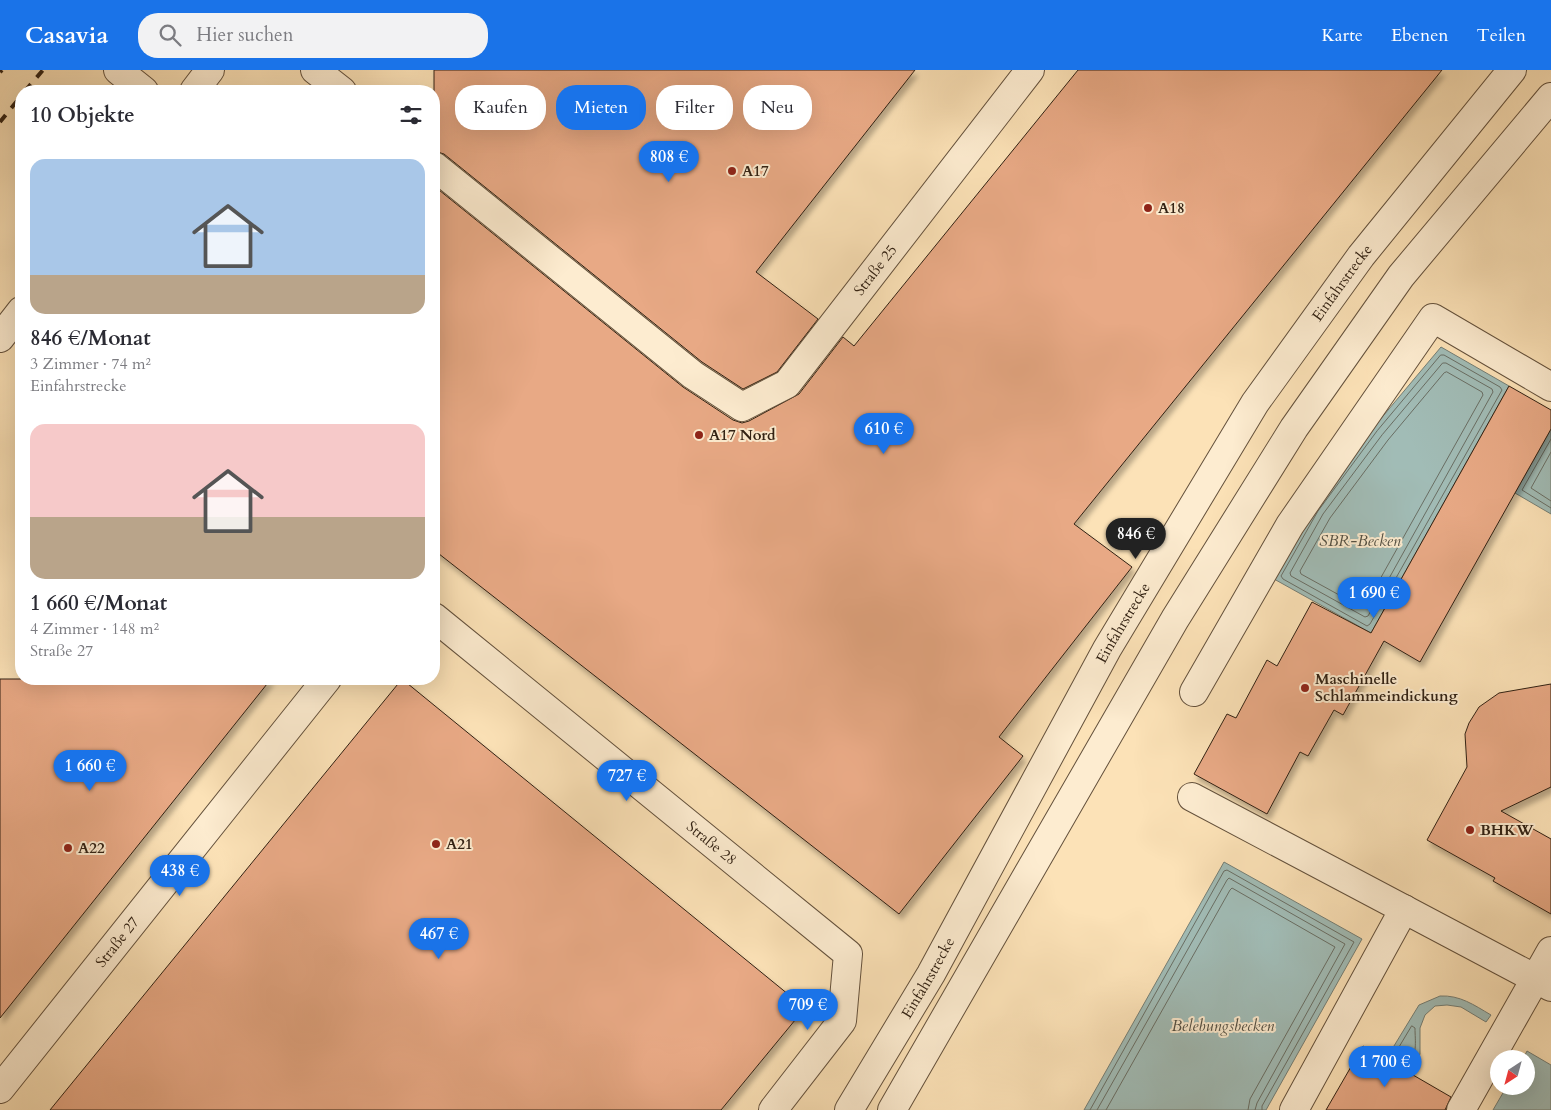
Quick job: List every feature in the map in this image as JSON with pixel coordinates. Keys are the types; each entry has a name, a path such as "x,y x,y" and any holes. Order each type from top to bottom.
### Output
{"street":[{"path":"118,70 137,85"},
{"path":"199,85 210,70"},
{"path":"316,70 335,85"},
{"name":"Straße 25","path":"440,171 693,375 742,407 787,384 1030,70"},
{"name":"Einfahrstrecke","path":"849,1110 931,974 1107,649 1255,404 1361,256 1512,70"},
{"path":"892,1110 1175,619 1294,428 1401,276 1551,97"},
{"path":"1194,692 1290,525 1433,318 1551,387"},
{"path":"0,338 15,319"},
{"name":"Straße 28","path":"440,623 848,954 842,1021 773,1110"},
{"name":"Straße 27","path":"0,1089 322,685"},
{"path":"1192,797 1543,982"},
{"path":"1294,1110 1404,909"},
{"path":"1461,1110 1543,982 1551,951"}],"water":[{"name":"SBR-Becken","path":"1441,347 1509,386 1371,633 1274,579 1314,508 1373,428"},
{"path":"1551,429 1551,514 1515,493"},
{"name":"Belebungsbecken","path":"1224,862 1362,939 1266,1110 1084,1110"},
{"path":"1440,996 1460,999 1473,1004 1491,1015 1486,1022 1461,1007 1435,1006 1425,1015 1420,1028 1420,1054 1411,1073 1386,1059 1419,1005"},
{"path":"1535,1056 1551,1065 1551,1110 1493,1110 1502,1095 1535,1095"}],"building":[{"path":"434,70 915,70 756,272 818,319 777,372 743,389 702,362 444,154 440,153 440,85 434,85"},
{"name":"A17 Nord","path":"1078,70 1442,70 1074,524 1132,567 999,737 1023,756 899,914 440,555 440,191 683,387 733,420 742,423 749,421 799,394 843,337 854,346"},
{"path":"1509,386 1551,410 1551,429 1420,662 1384,641 1343,715 1334,710 1308,756 1300,752 1267,814 1194,774 1227,714 1236,718 1267,660 1277,666 1312,602 1371,633"},
{"name":"A22","path":"0,679 15,679 15,685 266,685 0,1018"},
{"path":"1551,684 1551,787 1501,811 1551,839 1551,914 1493,881 1495,878 1427,840 1467,767 1465,734 1469,723 1479,707 1499,693"},
{"name":"A21","path":"397,685 409,685 805,1008 721,1110 50,1110"},
{"path":"1363,1046 1451,1097 1445,1110 1326,1110"}],"railway":[{"path":"30,85 43,70"},
{"path":"0,122 15,103"}],"place":[{"name":"A17","path":"732,171"},
{"name":"A18","path":"1148,208"},
{"name":"A17 Nord","path":"699,435"},
{"name":"Maschinelle Schlammeindickung","path":"1305,688"},
{"name":"BHKW","path":"1470,830"},
{"name":"A21","path":"436,844"},
{"name":"A22","path":"68,848"}]}
